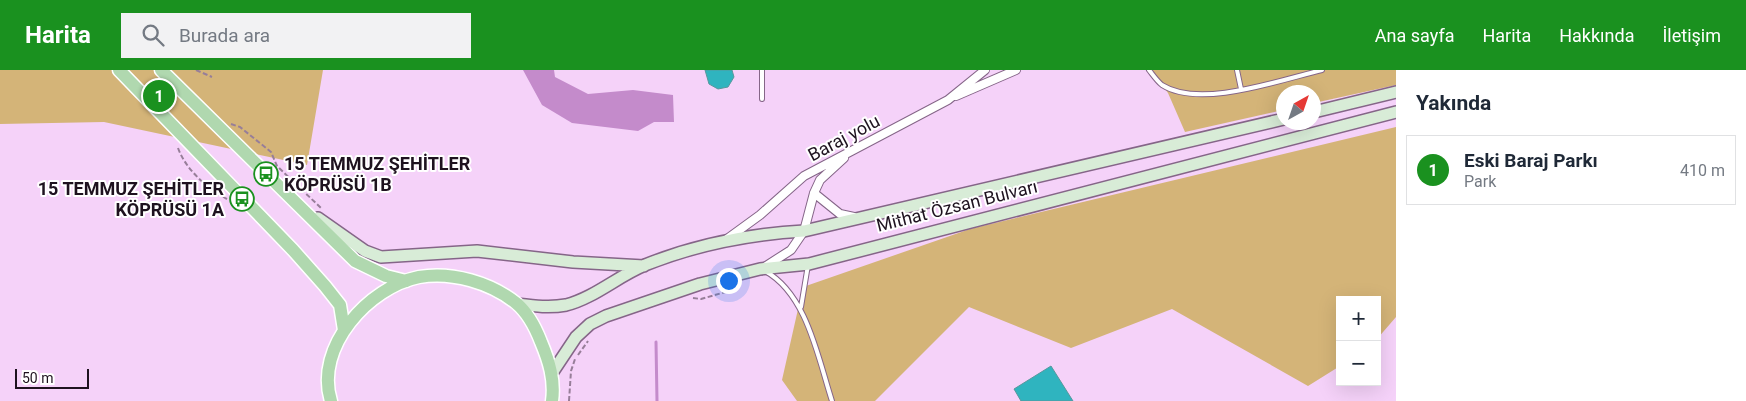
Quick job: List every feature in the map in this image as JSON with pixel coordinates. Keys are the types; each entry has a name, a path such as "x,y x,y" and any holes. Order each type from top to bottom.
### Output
{"main road":[{"path":"119,70 293,250 325,286 340,305 344,330"},
{"path":"164,74 355,261 386,276 406,281"},
{"path":"1321,110 1396,92"},
{"name":"Mithat Özsan Bulvarı","path":"552,373 576,337 590,324 606,316 700,284 760,268 809,264 1396,112"},
{"name":"Mithat Özsan Bulvarı","path":"644,266 723,241 760,234 804,232 1276,121"},
{"path":"288,196 340,236 364,250 381,257 427,252 477,251 573,262 644,266"},
{"path":"331,401 330,372 333,350 344,330 381,294 406,281 421,277 453,277 476,281 517,304 544,307 568,304 644,266"},
{"path":"517,304 536,330 552,373 552,401"}],"street":[{"name":"Baraj yolu","path":"723,241 760,216 804,176 948,100 985,70"},
{"path":"948,100 1016,70"},
{"path":"760,268 776,261 791,250 804,232 814,192 820,180 850,152"},
{"path":"814,192 840,214 859,218"}],"lane":[{"path":"762,70 762,99"},
{"path":"1149,70 1160,84 1173,90 1204,94 1241,89 1322,70"},
{"path":"1237,70 1241,89"},
{"path":"801,307 809,264"},
{"path":"760,268 775,277 801,307 832,401"}],"path":[{"path":"196,70 212,77"},
{"path":"227,123 240,127 271,152 277,166 323,210"},
{"path":"176,144 186,163 209,189 233,202"},
{"path":"688,298 701,298 736,289 742,284"},
{"path":"569,401 571,371 575,358 589,340"}],"shaded area":[{"path":"0,70 323,70 307,165 104,122 0,124"},
{"path":"523,70 554,70 555,77 588,94 633,90 673,95 674,122 654,122 638,131 572,123 542,105"},
{"path":"1151,70 1396,70 1396,85 1321,101 1321,85 1276,85 1276,112 1185,132 1168,93"},
{"path":"1396,127 1396,317 1381,334 1381,296 1336,296 1336,368 1308,386 1172,309 1071,348 969,307 875,401 797,401 782,380 803,287 970,229"}],"building":[{"path":"705,70 732,70 734,77 728,87 718,89 709,84"},
{"path":"1051,366 1073,401 1021,401 1014,389"}],"waterway":[{"path":"656,342 657,401"}],"place":[{"name":"Eski Baraj Parkı","path":"159,96"},
{"name":"15 TEMMUZ ŞEHİTLER KÖPRÜSÜ 1B","path":"266,174"},
{"name":"15 TEMMUZ ŞEHİTLER KÖPRÜSÜ 1A","path":"242,199"}]}
